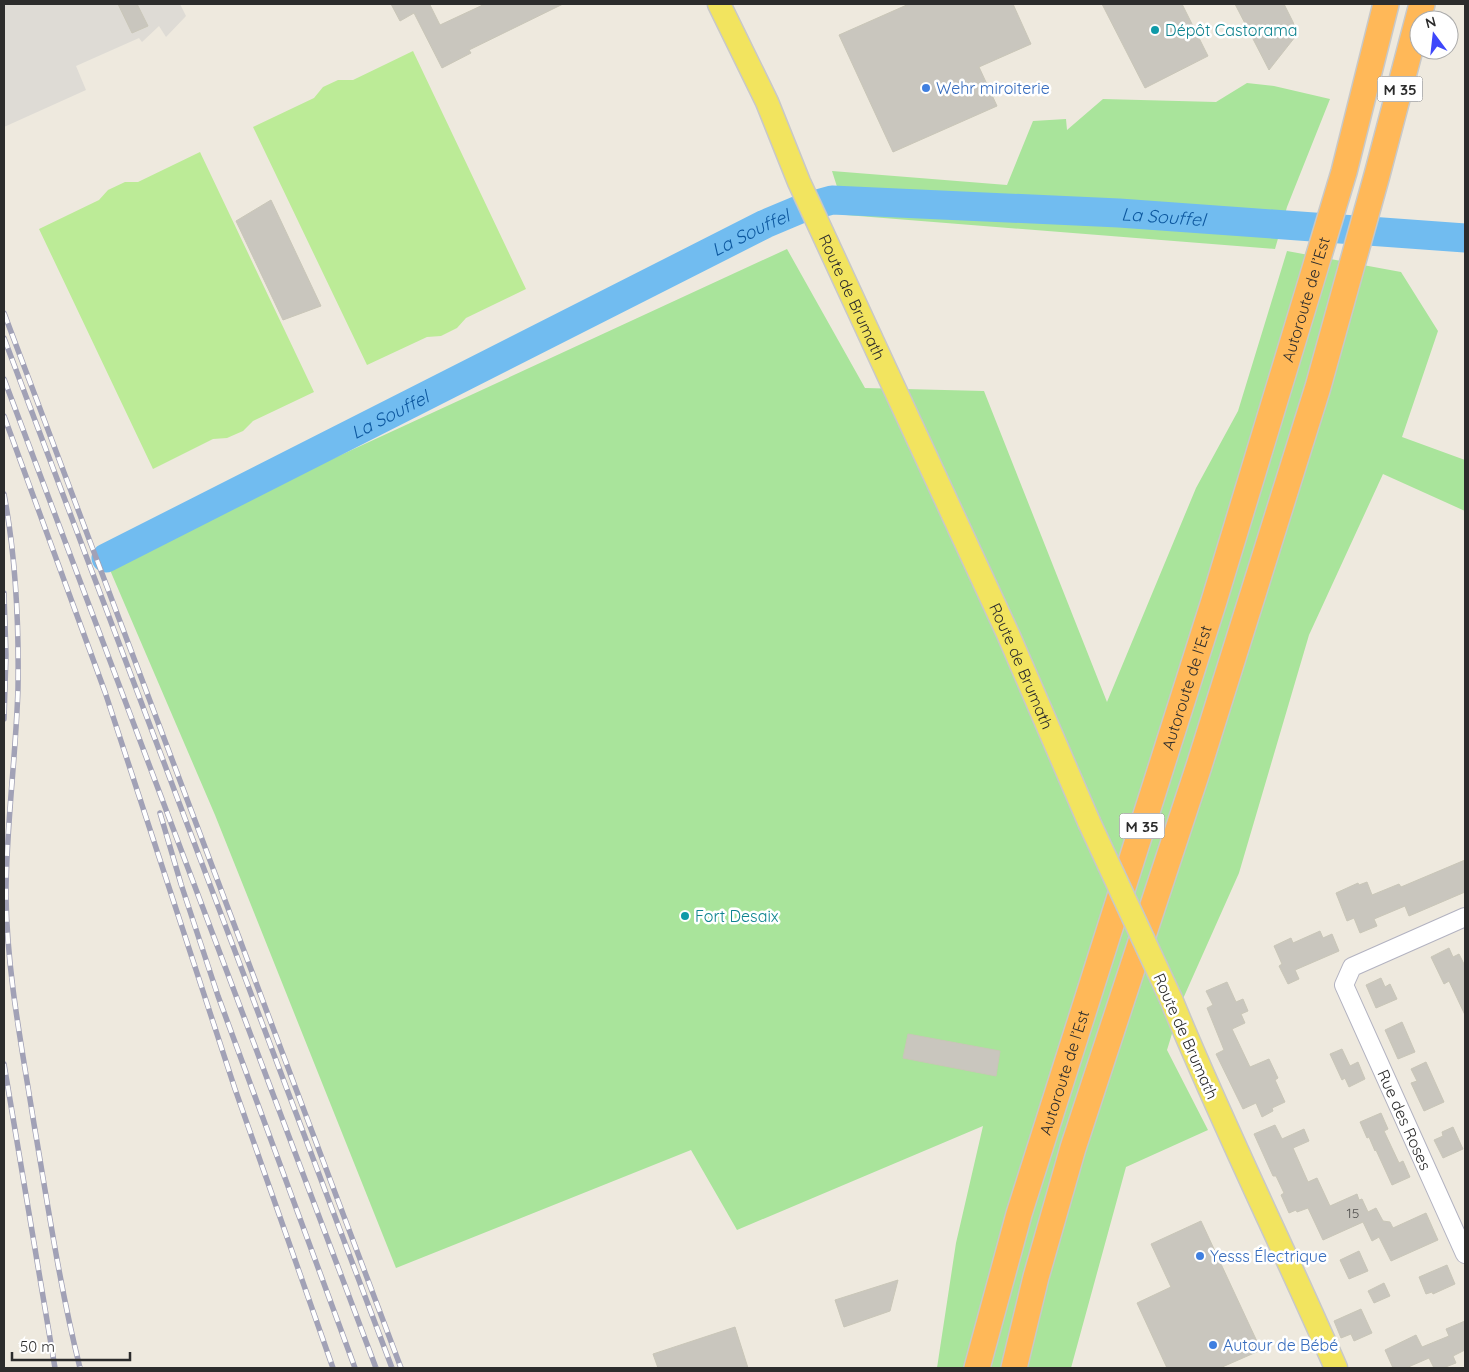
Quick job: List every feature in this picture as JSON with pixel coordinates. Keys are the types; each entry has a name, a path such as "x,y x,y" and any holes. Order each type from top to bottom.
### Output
{"highway":[{"name":"Autoroute de l’Est","path":"977,1368 1019,1214 1214,601 1344,172 1386,4"},
{"name":"Autoroute de l’Est","path":"1014,1368 1036,1277 1073,1148 1249,608 1318,387 1422,4"}],"main road":[{"path":"712,4 727,47 760,118 778,129"},
{"name":"Route de Brumath","path":"719,4 767,102 799,182 1008,634 1089,822 1336,1368"},
{"name":"Route de Brumath","path":"1319,1329 1320,1368"}],"street":[{"name":"Rue des Roses","path":"1465,917 1352,967 1344,985 1465,1254"}],"green space":[{"path":"413,51 526,289 466,318 457,328 441,336 427,337 367,365 253,127 314,98 323,87 338,80 353,80"},
{"path":"1247,83 1274,86 1330,99 1287,207 1275,249 846,215 832,171 1007,185 1033,121 1066,119 1067,130 1103,99 1216,102"},
{"path":"200,152 314,392 253,421 243,431 227,438 213,439 153,469 39,229 99,200 108,190 125,182 138,182"},
{"path":"787,249 865,388 984,391 1107,702 1196,488 1238,411 1287,251 1401,272 1438,331 1402,437 1465,460 1465,511 1383,474 1309,635 1239,873 1182,1001 1167,1050 1208,1130 1126,1167 1071,1368 937,1368 956,1243 983,1126 737,1230 691,1150 396,1268 215,815 107,563"}],"shaded area":[{"path":"8,4 180,4 186,16 166,37 159,26 142,42 139,38 76,66 86,90 4,127 4,6"}],"building":[{"path":"118,4 137,4 148,26 132,33"},
{"path":"391,4 433,4 430,5 440,25 485,4 563,4 469,50 471,53 442,68 414,13 400,21"},
{"name":"Wehr miroiterie","path":"909,4 1013,4 1031,44 979,67 997,106 893,152 839,35"},
{"name":"Dépôt Castorama","path":"1102,4 1182,4 1208,56 1145,88"},
{"path":"1235,4 1284,4 1296,31 1295,37 1269,70"},
{"path":"271,200 321,306 283,320 236,221"},
{"path":"1465,860 1465,892 1409,916 1405,906 1374,919 1377,926 1360,933 1354,918 1347,921 1336,893 1358,883 1359,885 1367,882 1372,895 1399,884 1401,887"},
{"path":"1320,931 1323,938 1332,934 1339,951 1295,970 1299,979 1288,984 1279,966 1282,964 1274,946 1291,938 1293,943"},
{"path":"1449,948 1453,957 1459,954 1465,966 1465,1015 1449,981 1444,984 1431,957"},
{"path":"1381,978 1385,987 1390,984 1397,999 1376,1008 1366,985"},
{"path":"1227,982 1236,1002 1243,999 1248,1011 1241,1014 1245,1023 1232,1029 1250,1067 1269,1059 1278,1078 1275,1080 1285,1102 1272,1108 1273,1111 1262,1117 1256,1103 1243,1109 1216,1054 1224,1050 1207,1008 1213,1005 1206,991"},
{"path":"1402,1022 1415,1052 1398,1059 1385,1030"},
{"path":"908,1034 1000,1051 996,1076 903,1058"},
{"path":"1342,1049 1350,1066 1358,1062 1365,1079 1349,1087 1345,1078 1342,1080 1330,1054"},
{"path":"1426,1062 1444,1102 1424,1111 1411,1083 1417,1081 1411,1069"},
{"path":"1381,1113 1388,1129 1384,1131 1399,1163 1403,1161 1410,1177 1392,1185 1376,1150 1369,1137 1367,1138 1360,1122"},
{"path":"1275,1125 1282,1139 1304,1129 1309,1141 1293,1148 1308,1182 1317,1178 1330,1206 1357,1194 1359,1200 1362,1199 1368,1212 1376,1208 1383,1221 1390,1222 1393,1228 1426,1213 1438,1240 1391,1261 1379,1237 1372,1241 1363,1222 1323,1240 1308,1208 1289,1213 1281,1195 1284,1193 1276,1176 1273,1176 1254,1134"},
{"path":"1453,1127 1463,1149 1443,1158 1434,1140 1443,1136 1442,1132"},
{"path":"1201,1221 1261,1350 1220,1368 1167,1368 1137,1303 1171,1287 1151,1244"},
{"path":"1359,1251 1368,1271 1349,1279 1340,1260"},
{"path":"1447,1265 1455,1284 1433,1294 1432,1292 1426,1294 1419,1277"},
{"path":"898,1280 890,1311 844,1327 835,1300"},
{"path":"1384,1283 1390,1296 1374,1303 1368,1291"},
{"path":"1361,1309 1372,1333 1354,1341 1351,1334 1341,1338 1334,1321"},
{"path":"1465,1321 1465,1350 1453,1356 1456,1363 1443,1368 1434,1368 1429,1358 1406,1368 1393,1368 1385,1350 1416,1335 1422,1347 1449,1336 1446,1329"},
{"path":"735,1327 748,1368 658,1368 653,1354"}],"waterway":[{"name":"La Souffel","path":"106,558 765,224 803,208 832,200 1119,213 1465,238"}],"railway":[{"path":"4,313 401,1368"},
{"path":"4,338 392,1368"},
{"path":"4,379 376,1368"},
{"path":"4,416 105,692 235,1089 333,1368"},
{"path":"4,494 14,566 18,639 17,714 6,870 9,953 20,1039 49,1216 66,1308 80,1368"},
{"path":"4,593 6,655 4,719"},
{"path":"160,813 218,996 355,1368"},
{"path":"4,1064 55,1368"}],"place":[{"name":"Dépôt Castorama","path":"1155,30"},
{"name":"Wehr miroiterie","path":"926,88"},
{"name":"Fort Desaix","path":"685,916"},
{"name":"Yesss Électrique","path":"1200,1256"},
{"name":"Autour de Bébé","path":"1213,1345"}]}
